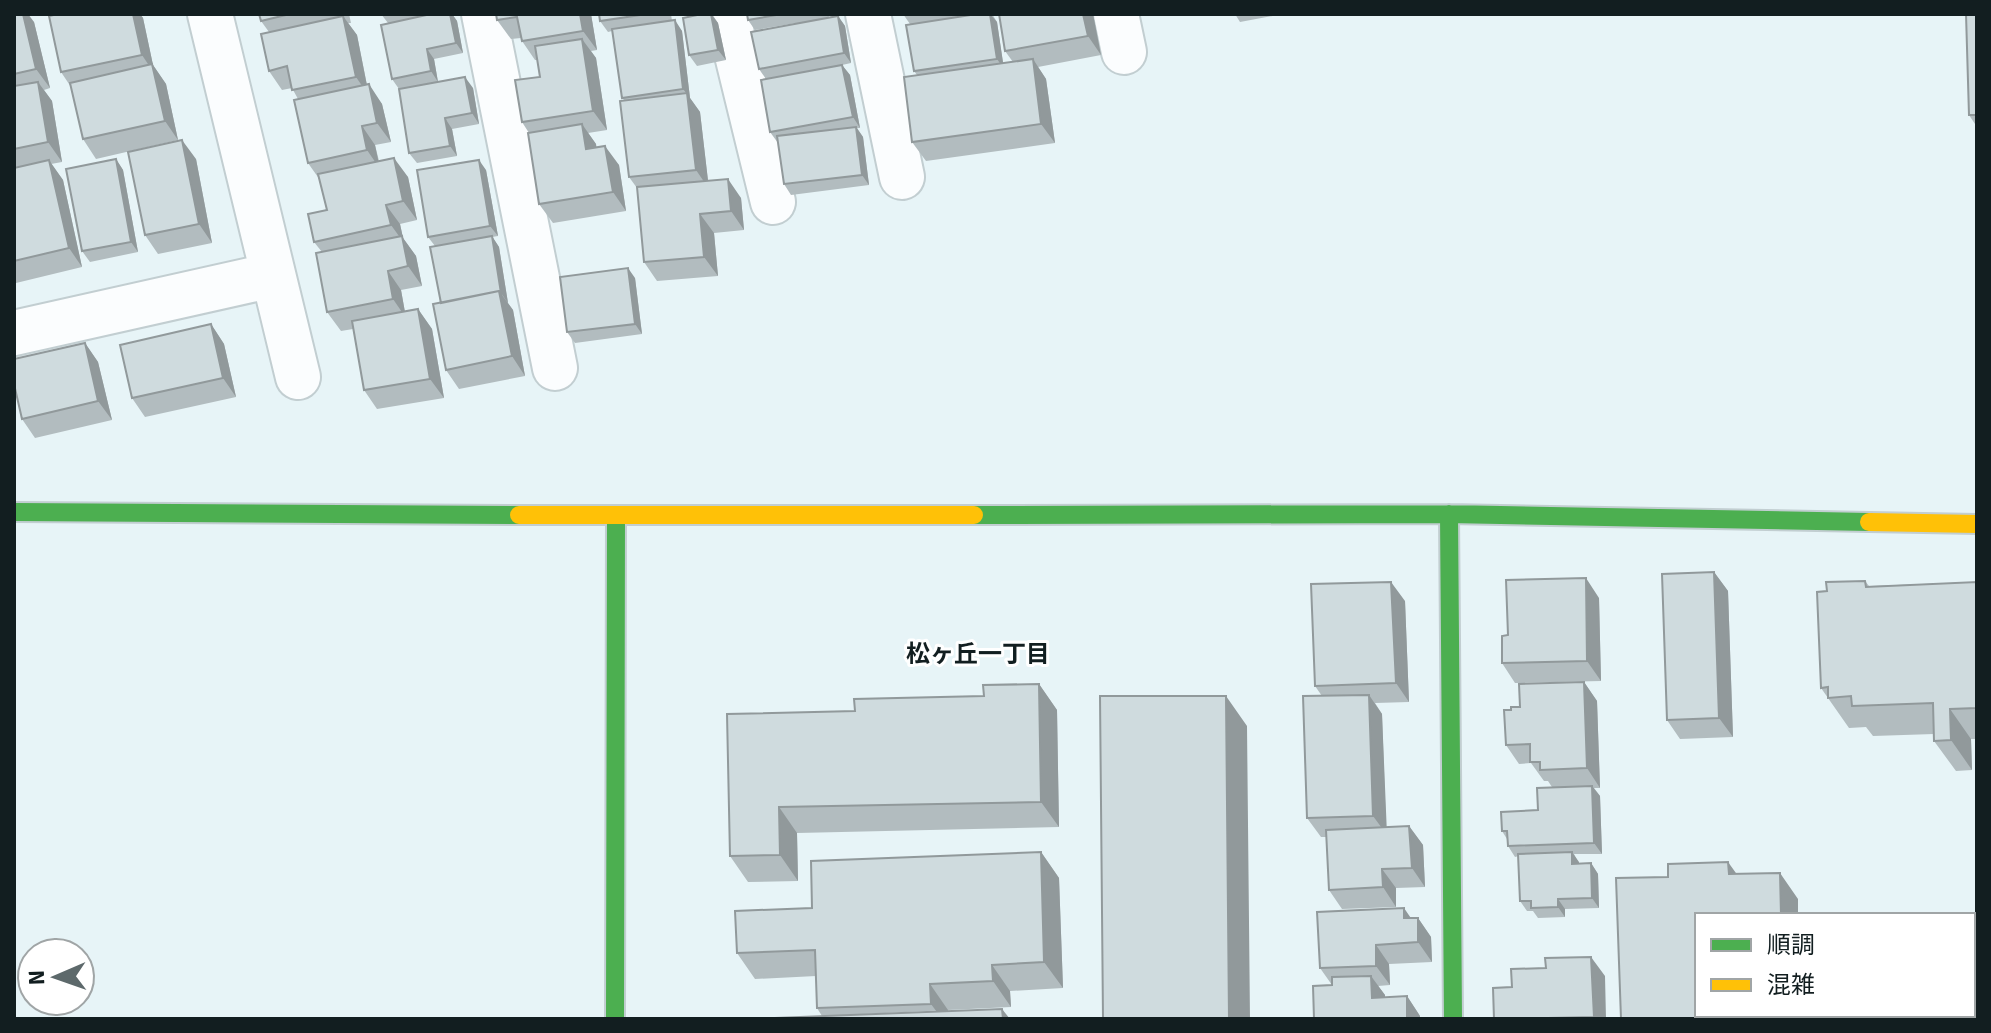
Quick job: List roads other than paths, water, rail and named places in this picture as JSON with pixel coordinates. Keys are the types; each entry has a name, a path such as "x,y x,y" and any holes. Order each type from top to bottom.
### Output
{"street":[{"path":"210,14 298,377"},
{"path":"484,14 555,368"},
{"path":"727,14 773,202"},
{"path":"868,14 902,177"},
{"path":"14,333 273,275"},
{"path":"14,512 616,516 1449,514 1977,524"},
{"path":"1449,514 1453,1019"},
{"path":"615,1019 616,516"}],"district":[{"name":"松ヶ丘一丁目","path":"978,654"}]}
